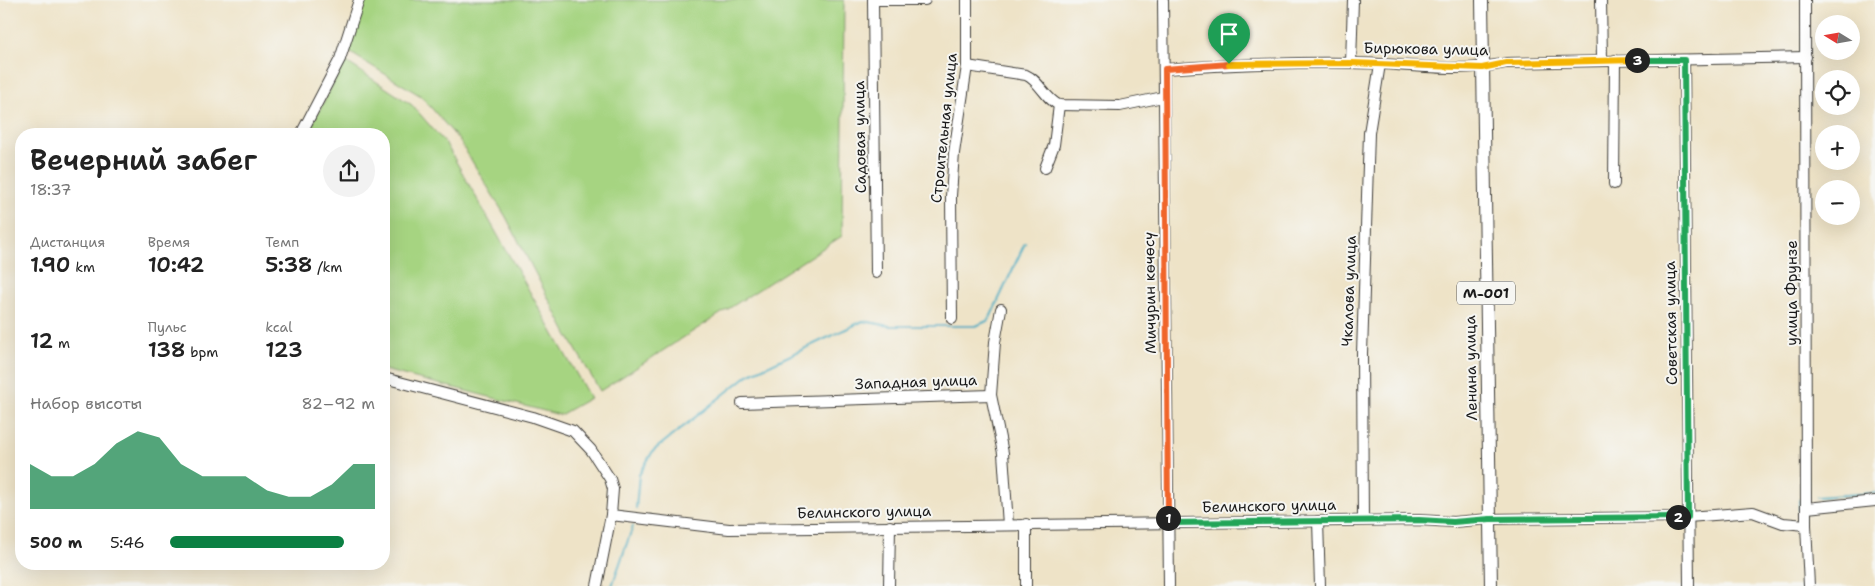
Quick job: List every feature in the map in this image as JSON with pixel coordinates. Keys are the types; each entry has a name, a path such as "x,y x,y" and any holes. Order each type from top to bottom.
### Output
{"main road":[{"name":"Ленина улица","path":"1482,0 1491,586"}],"street":[{"path":"304,128 340,59 359,0"},
{"path":"873,0 925,0"},
{"name":"Садовая улица","path":"873,0 876,274"},
{"name":"Строительная улица","path":"952,319 950,196 966,66 967,0"},
{"name":"Мичурин көчөсү","path":"1163,0 1169,586"},
{"path":"1351,63 1353,0"},
{"path":"1601,0 1602,60"},
{"name":"улица Фрунзе","path":"1805,0 1806,525 1809,586"},
{"name":"Бирюкова улица","path":"1165,69 1229,64 1351,63 1482,68 1506,63 1806,57"},
{"path":"1614,184 1615,60"},
{"name":"Советская улица","path":"1684,60 1689,586"},
{"name":"Чкалова улица","path":"1363,520 1362,354 1369,133 1380,64"},
{"path":"966,66 1031,77 1052,102 1059,105 1120,106 1164,97"},
{"path":"1045,168 1054,145 1059,105"},
{"path":"991,395 995,342 1001,309"},
{"path":"390,380 533,417 573,431 591,450 610,479 613,500 598,586"},
{"name":"Западная улица","path":"742,403 991,395 1003,453 1008,525"},
{"path":"1807,508 1875,501"},
{"name":"Белинского улица","path":"611,515 729,529 1363,520 1453,522 1490,519 1688,517 1753,512 1783,523 1806,525"},
{"path":"1318,521 1320,586"},
{"path":"1026,524 1026,586"},
{"path":"889,586 890,526"}],"green space":[{"path":"362,0 844,0 842,236 600,391 567,334 506,217 459,140 421,96 349,52"},
{"path":"345,61 412,105 446,144 590,398 560,415 390,372 390,128 310,128"}],"waterway":[{"path":"636,508 639,475 653,451 748,375 863,321 890,326 976,326 989,320 1025,243"},
{"path":"1817,497 1875,493"},
{"path":"1799,500 1799,514"},
{"path":"612,586 633,526"},
{"path":"1800,530 1802,586"}],"route":[{"path":"1684,60 1688,517 1490,519 1453,522 1419,520 1168,523 1165,69 1229,64 1351,63 1482,68 1506,63 1684,60"}]}
